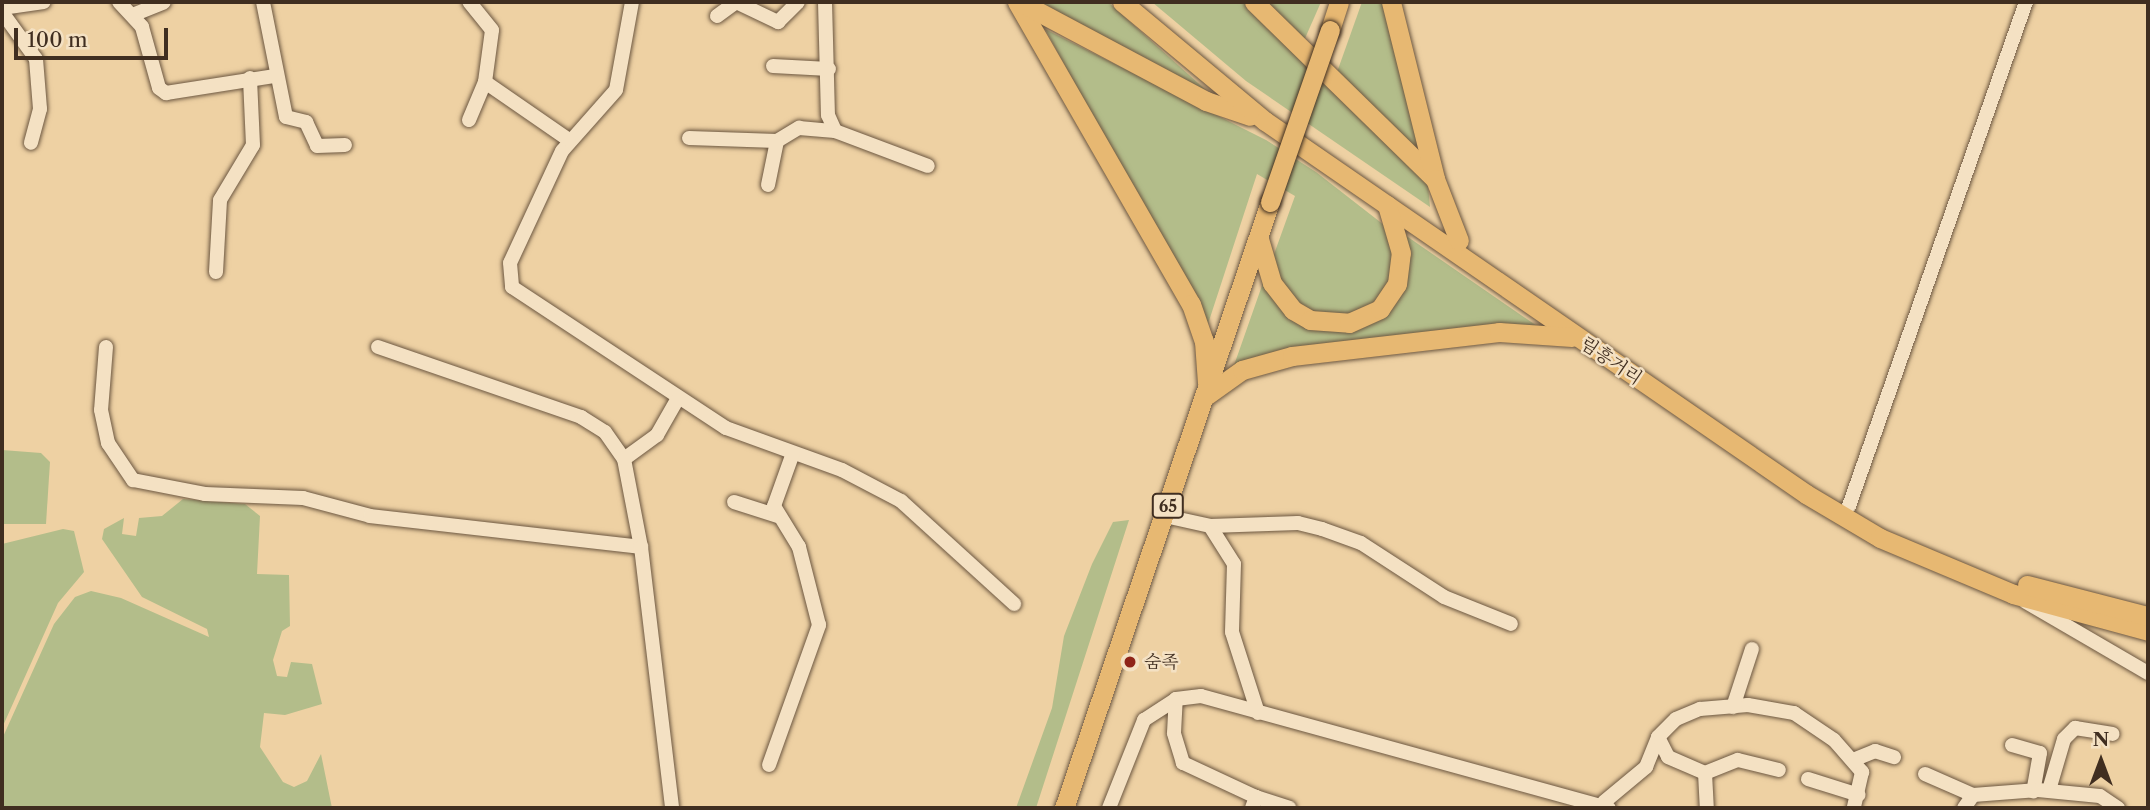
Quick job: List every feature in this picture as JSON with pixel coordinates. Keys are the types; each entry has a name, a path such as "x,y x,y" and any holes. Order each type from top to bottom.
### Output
{"main road":[{"path":"1018,2 1206,101 1265,121"},
{"path":"1018,2 1191,304 1204,341 1207,395"},
{"name":"림흥거리","path":"1122,2 1265,121 1576,337 1848,519 2013,594 2148,631"},
{"name":"림흥거리","path":"1139,2 1270,111 1849,506 2005,578 2148,616"},
{"path":"1254,2 1435,179"},
{"name":"65","path":"1064,808 1339,2"},
{"path":"1391,2 1435,179 1459,241"},
{"path":"1259,238 1272,283 1293,310 1310,320 1349,323 1380,309 1398,284 1401,253 1387,205"},
{"path":"1207,395 1242,370 1292,356 1499,332 1576,337"}],"street":[{"path":"31,143 40,109 36,58 2,10 44,2"},
{"path":"119,2 135,14 159,88 166,93 274,76"},
{"path":"135,14 164,2"},
{"path":"263,2 274,76 286,117 306,122 317,146 345,145"},
{"path":"469,2 492,30 485,82 469,120"},
{"path":"632,2 615,90 569,140 510,263 512,287 677,400 726,428 793,453 901,501 1014,604"},
{"path":"717,16 736,2 778,22 798,2"},
{"path":"825,2 835,131"},
{"path":"1849,506 2026,2"},
{"path":"773,66 829,69"},
{"path":"216,272 220,200 254,145 250,78"},
{"path":"485,82 569,140"},
{"path":"689,138 777,141 799,128 835,131 928,166"},
{"path":"768,185 777,141"},
{"path":"106,347 101,410 108,443 133,480 205,494 303,498 370,516 641,547"},
{"path":"379,347 580,417 605,432 624,459 641,547 671,808"},
{"path":"624,459 657,435 677,400"},
{"path":"769,765 819,625 795,536 778,516 775,498 793,453"},
{"path":"734,502 778,516"},
{"path":"1165,516 1210,526 1289,523 1322,529 1361,543 1444,597 1511,624"},
{"path":"1210,526 1234,564 1232,632 1258,713"},
{"path":"2013,594 2148,673"},
{"path":"1733,707 1752,649"},
{"path":"1109,808 1144,720 1177,699 1201,696 1607,805 1646,767 1658,737 1676,719 1700,709 1733,707 1794,713 1818,725 1862,772 1856,802 1808,779"},
{"path":"1177,699 1174,733 1183,763 1254,803 1289,808"},
{"path":"2049,790 2064,739 2075,728 2113,734"},
{"path":"1658,737 1668,757 1705,773 1738,760 1779,770"},
{"path":"2012,745 2040,753 2033,791"},
{"path":"1853,760 1875,751 1894,757"},
{"path":"1705,773 1707,808"},
{"path":"1925,774 1973,795 2049,790 2100,796 2118,808"},
{"path":"1965,808 1973,795"}],"green space":[{"path":"1036,2 1108,2 1208,92"},
{"path":"1152,2 1248,2 1403,154 1428,186 1430,207 1246,81"},
{"path":"1263,2 1321,2 1303,43"},
{"path":"1362,2 1385,2 1422,155 1336,75"},
{"path":"1045,29 1266,140 1316,172 1384,225 1393,242 1391,285 1362,313 1316,317 1281,288 1273,257 1295,196 1257,174 1207,327"},
{"path":"1405,235 1537,326 1232,371 1265,277 1284,309 1378,316"},
{"path":"2,450 41,453 50,462 46,524 2,524"},
{"path":"183,499 245,504 260,516 257,574 289,575 290,626 282,631 273,660 277,676 287,677 291,662 312,664 322,704 285,715 264,713 260,747 283,782 294,787 307,781 321,754 332,808 2,808 2,739 54,624 75,597 91,591 121,598 209,637 207,629 142,597 102,539 104,529 124,518 122,534 136,536 139,518 162,516"},
{"path":"1129,520 1036,808 1016,808 1052,708 1064,636 1092,564 1113,522"},
{"path":"63,529 74,531 84,572 58,603 2,728 2,544"}],"place":[{"name":"숨족","path":"1130,662"}]}
